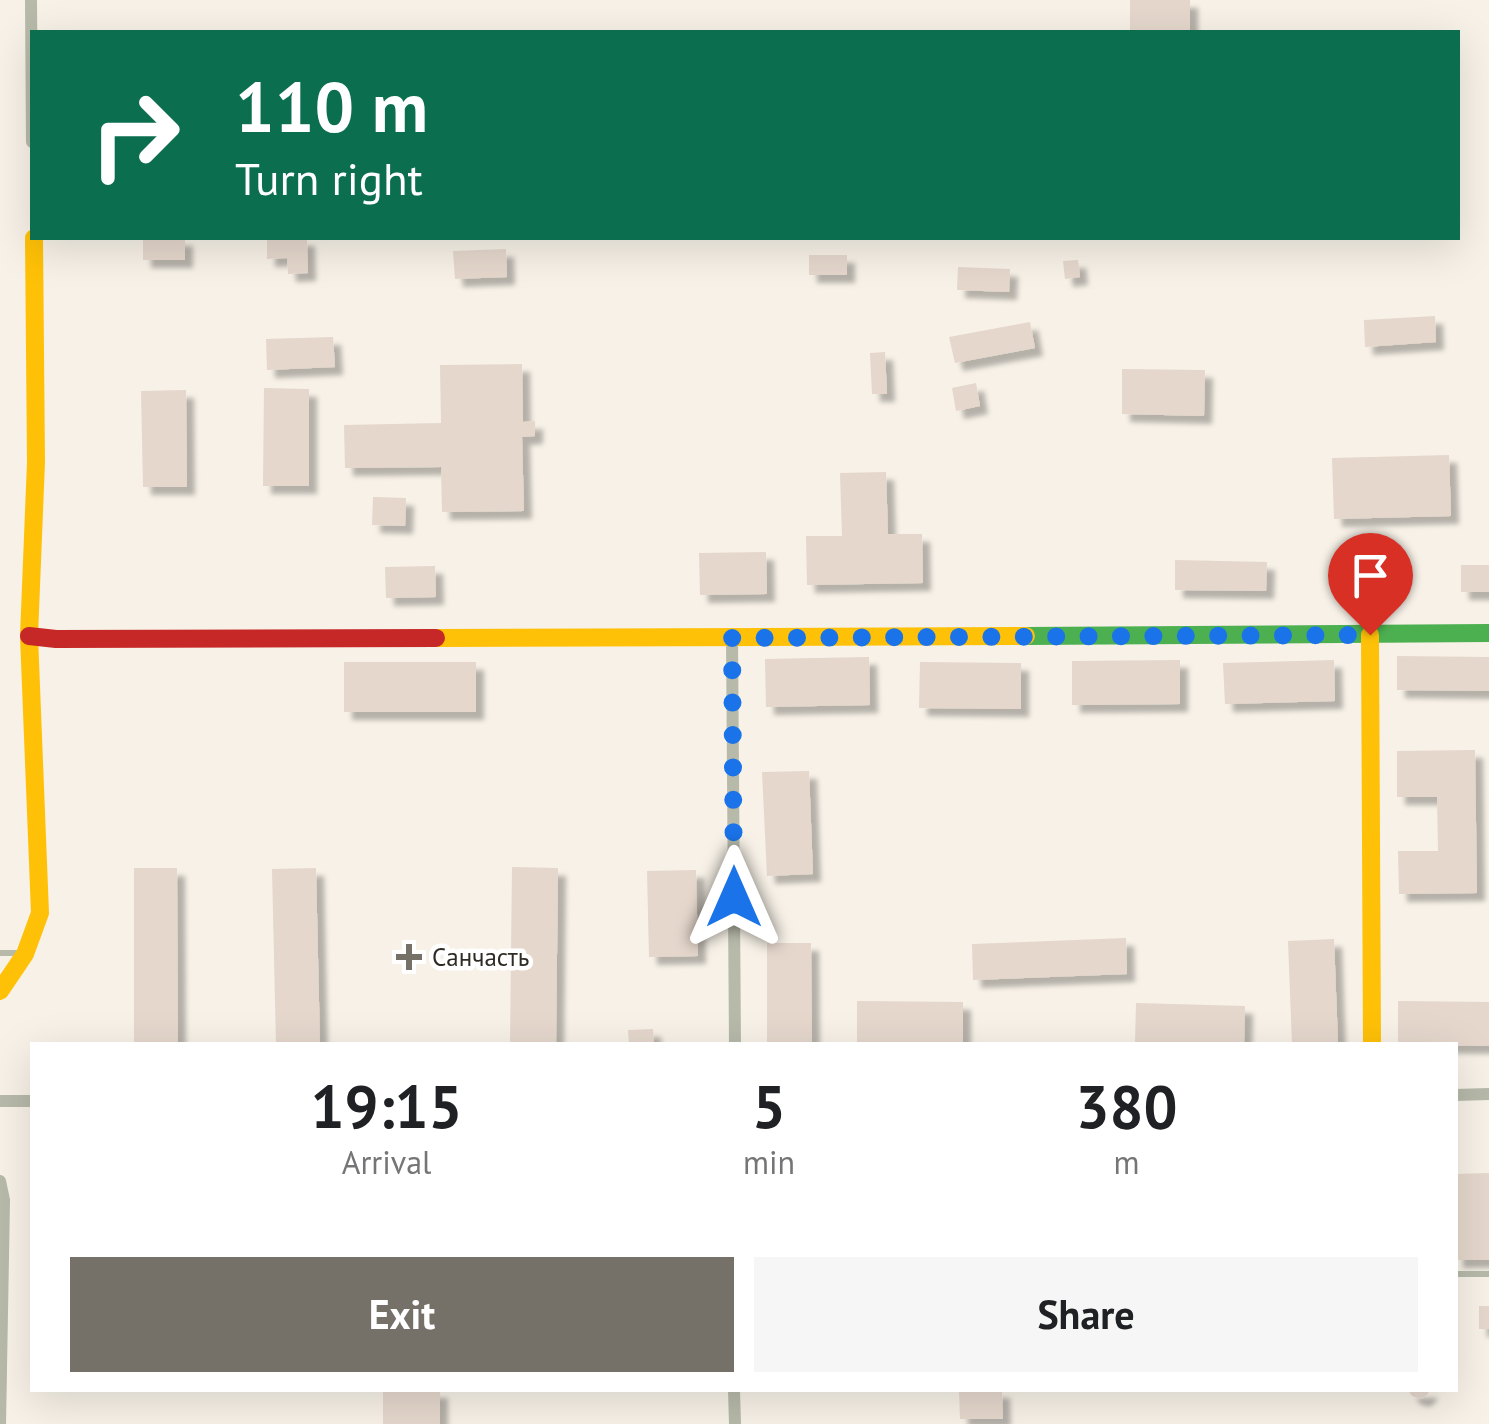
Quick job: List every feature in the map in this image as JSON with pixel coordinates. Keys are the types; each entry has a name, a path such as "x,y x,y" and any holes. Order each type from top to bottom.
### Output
{"street":[{"path":"31,0 31,30"},
{"path":"0,990 34,939 40,913 29,636 36,462 34,240"},
{"path":"29,636 732,638 1489,633"},
{"path":"1370,635 1372,1042"},
{"path":"732,638 735,1042"},
{"path":"1458,1094 1489,1094"},
{"path":"0,1101 30,1101"},
{"path":"0,1181 4,1200 0,1424"},
{"path":"734,1392 734,1424"}],"lane":[{"path":"0,954 26,953"},
{"path":"1458,1274 1489,1274"}],"building":[{"path":"1130,0 1190,0 1190,30 1130,30"},
{"path":"143,240 185,240 185,260 143,260"},
{"path":"267,240 307,240 308,273 288,274 287,258 267,259"},
{"path":"506,249 507,277 455,279 453,251"},
{"path":"809,255 847,255 847,275 809,275"},
{"path":"1078,260 1080,277 1065,279 1063,261"},
{"path":"958,267 1010,269 1009,292 957,290"},
{"path":"1435,316 1436,342 1365,347 1364,320"},
{"path":"1030,322 1035,348 955,363 949,337"},
{"path":"333,337 335,367 267,370 266,339"},
{"path":"885,352 887,394 872,394 870,353"},
{"path":"522,364 523,422 535,421 535,436 522,437 524,511 442,512 441,467 345,468 344,425 441,423 440,365"},
{"path":"1122,369 1205,370 1204,416 1122,414"},
{"path":"976,383 980,406 956,411 952,388"},
{"path":"264,388 309,389 309,486 263,486"},
{"path":"186,390 187,487 143,487 141,391"},
{"path":"1449,455 1451,516 1334,519 1332,458"},
{"path":"886,472 888,534 922,534 923,583 807,585 806,536 842,536 840,473"},
{"path":"373,497 406,498 405,526 372,525"},
{"path":"766,552 767,594 700,595 699,553"},
{"path":"1175,560 1267,562 1266,591 1175,590"},
{"path":"1461,565 1489,565 1489,592 1461,592"},
{"path":"435,566 436,597 386,598 385,567"},
{"path":"1397,656 1489,657 1489,691 1397,690"},
{"path":"869,657 870,705 766,707 765,659"},
{"path":"1180,660 1180,704 1072,705 1072,661"},
{"path":"1334,660 1335,701 1225,704 1223,663"},
{"path":"344,662 476,662 476,712 344,712"},
{"path":"920,662 1021,663 1021,709 919,708"},
{"path":"1475,750 1477,893 1399,894 1398,851 1438,851 1437,797 1397,797 1397,751"},
{"path":"809,771 813,874 767,876 762,772"},
{"path":"512,867 558,868 556,1042 510,1042"},
{"path":"134,868 177,868 178,1042 134,1042"},
{"path":"316,868 320,1042 276,1042 272,869"},
{"path":"696,870 698,956 649,957 647,871"},
{"path":"1126,938 1127,974 973,980 972,944"},
{"path":"1334,939 1338,1042 1292,1042 1288,941"},
{"path":"767,943 811,943 812,1042 767,1042"},
{"path":"857,1001 963,1002 963,1042 857,1042"},
{"path":"1398,1001 1489,1002 1489,1046 1398,1042"},
{"path":"1136,1003 1245,1006 1244,1042 1135,1042"},
{"path":"653,1029 654,1042 629,1042 628,1030"},
{"path":"1489,1173 1489,1260 1458,1260 1458,1174"},
{"path":"1479,1306 1489,1306 1489,1329 1479,1329"},
{"path":"383,1392 440,1392 440,1424 383,1424"},
{"path":"959,1392 1002,1392 1003,1419 960,1419"},
{"path":"1409,1392 1429,1392 1421,1399"}],"traffic: fast":[{"path":"1026,636 1489,633"}],"traffic: slow":[{"path":"0,991 25,954 40,913 29,636 36,462 34,240"},
{"path":"1370,635 1372,1042"},
{"path":"436,638 1026,636"}],"traffic: jam":[{"path":"29,636 436,638"}],"place":[{"name":"Санчасть","path":"409,957"}],"route":[{"path":"734,897 732,638 1370,635"}]}
